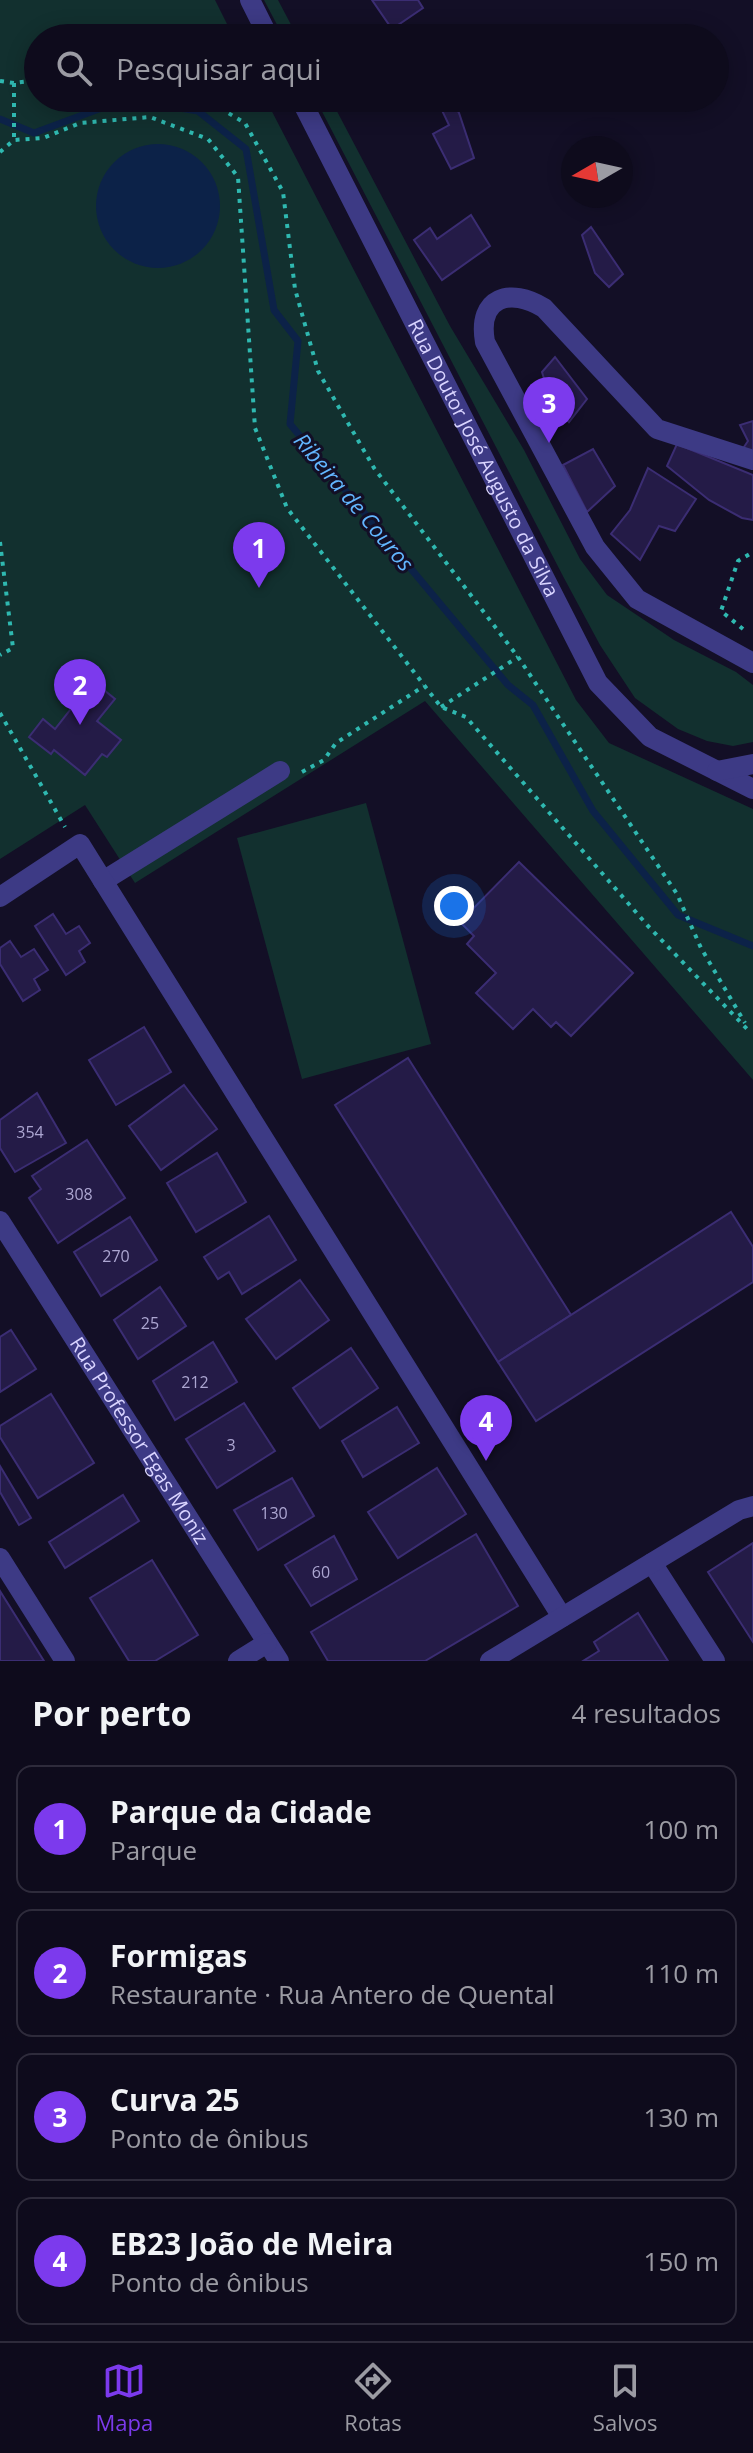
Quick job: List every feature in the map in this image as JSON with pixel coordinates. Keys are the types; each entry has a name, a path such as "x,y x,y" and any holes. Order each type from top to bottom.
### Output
{"street":[{"path":"250,0 262,24"},
{"name":"Rua Doutor José Augusto da Silva","path":"307,112 598,683 650,737 753,789"},
{"path":"753,460 657,429 544,308 528,298 510,297 496,301 484,312 485,342 595,547 637,599 753,663"},
{"path":"717,771 753,764"},
{"path":"103,881 290,772"},
{"path":"0,897 80,844 562,1617"},
{"name":"Rua Professor Egas Moniz","path":"0,1221 279,1661"},
{"path":"490,1661 739,1510 753,1506"},
{"path":"0,1558 65,1661"},
{"path":"652,1563 715,1661"},
{"path":"238,1661 267,1643"}],"path":[{"path":"0,81 24,82"},
{"path":"14,83 14,140"},
{"path":"227,112 245,123 283,192 295,289 318,371 374,468 518,657 677,894 701,948 751,1033"},
{"path":"0,152 14,140 43,138 80,123 150,117 208,139 238,177 255,428 287,508 441,707 466,717 648,926 751,1033"},
{"path":"0,542 13,648 0,655"},
{"path":"745,631 721,611 738,561 753,552"},
{"path":"441,707 518,657"},
{"path":"290,772 324,760 336,743 425,685"},
{"path":"0,713 76,846"}],"green space":[{"path":"0,0 215,0 227,24 24,24 24,112 272,112 576,700 609,743 753,809 753,1080 425,701 135,883 85,805 0,859"},
{"path":"264,0 278,0 291,24 277,24"},
{"path":"322,112 337,112 450,326 524,450 580,559 607,595 674,640 736,672 753,685 753,742 733,746 707,741 678,729 635,698 600,645"},
{"path":"366,803 431,1044 302,1079 237,838"}],"water":[{"path":"158,144 182,149 202,162 215,182 220,206 215,230 202,250 182,263 158,268 134,263 114,250 101,230 96,206 101,182 114,162 134,149"}],"building":[{"path":"372,0 418,0 423,8 399,24 389,24"},
{"path":"443,112 458,112 474,158 451,169 433,134 449,125"},
{"path":"471,215 490,246 442,280 414,240 430,228 437,239"},
{"path":"591,227 623,274 609,287 595,273 582,235"},
{"path":"555,357 587,399 569,422 549,395 542,372"},
{"path":"753,421 753,452 742,450 748,441 740,425"},
{"path":"677,444 753,475 753,520 742,518 709,500 667,466"},
{"path":"593,449 615,486 587,512 563,465"},
{"path":"648,468 696,499 675,531 659,526 640,560 611,534 630,510"},
{"path":"93,681 115,699 97,721 121,740 107,757 102,754 85,775 54,750 51,754 29,737 43,719 55,729"},
{"path":"519,862 633,973 571,1036 556,1022 551,1027 533,1009 513,1029 476,993 496,973 467,944 474,936 460,922"},
{"path":"53,914 66,934 79,926 90,943 79,951 85,962 66,975 35,926"},
{"path":"10,941 21,957 34,949 48,970 34,979 40,990 23,1001 0,964 0,948"},
{"path":"144,1027 171,1072 116,1105 89,1060"},
{"path":"408,1058 571,1315 498,1362 335,1105"},
{"path":"184,1085 217,1129 161,1170 129,1126"},
{"path":"37,1093 66,1143 15,1172 0,1148 0,1120"},
{"path":"87,1140 125,1198 58,1243 29,1198 41,1189 32,1176"},
{"path":"217,1153 246,1202 196,1232 167,1183"},
{"path":"731,1212 753,1247 753,1282 536,1421 498,1362"},
{"path":"269,1216 296,1260 242,1294 229,1272 218,1279 204,1257"},
{"path":"130,1217 157,1260 101,1296 74,1252"},
{"path":"300,1280 329,1320 276,1359 246,1319"},
{"path":"160,1287 186,1326 138,1359 114,1320"},
{"path":"11,1330 36,1369 0,1392 0,1337"},
{"path":"213,1342 237,1382 175,1420 153,1381"},
{"path":"351,1348 378,1388 320,1428 293,1388"},
{"path":"51,1394 94,1463 38,1498 0,1437 0,1426"},
{"path":"244,1403 275,1451 217,1488 186,1439"},
{"path":"397,1407 419,1443 363,1477 342,1441"},
{"path":"0,1466 31,1518 19,1525 0,1492"},
{"path":"437,1468 466,1514 398,1558 368,1512"},
{"path":"292,1478 314,1516 258,1550 234,1510"},
{"path":"123,1495 139,1521 65,1568 49,1542"},
{"path":"476,1534 518,1606 425,1661 328,1661 311,1632"},
{"path":"334,1536 357,1579 311,1606 285,1565"},
{"path":"753,1543 753,1642 708,1572"},
{"path":"152,1560 198,1635 155,1661 129,1661 90,1598"},
{"path":"0,1591 44,1661 0,1661"},
{"path":"638,1613 668,1661 583,1661 599,1651 594,1642"}],"waterway":[{"name":"Ribeira de Couros","path":"0,119 34,133 91,112"},
{"name":"Ribeira de Couros","path":"199,112 246,149 274,310 298,341 290,424 508,685 533,705 593,811 678,915 753,946"}],"place":[{"name":"Curva 25","path":"549,443"},
{"name":"Parque da Cidade","path":"259,588"},
{"name":"Formigas","path":"80,725"},
{"name":"EB23 João de Meira","path":"486,1461"}]}
